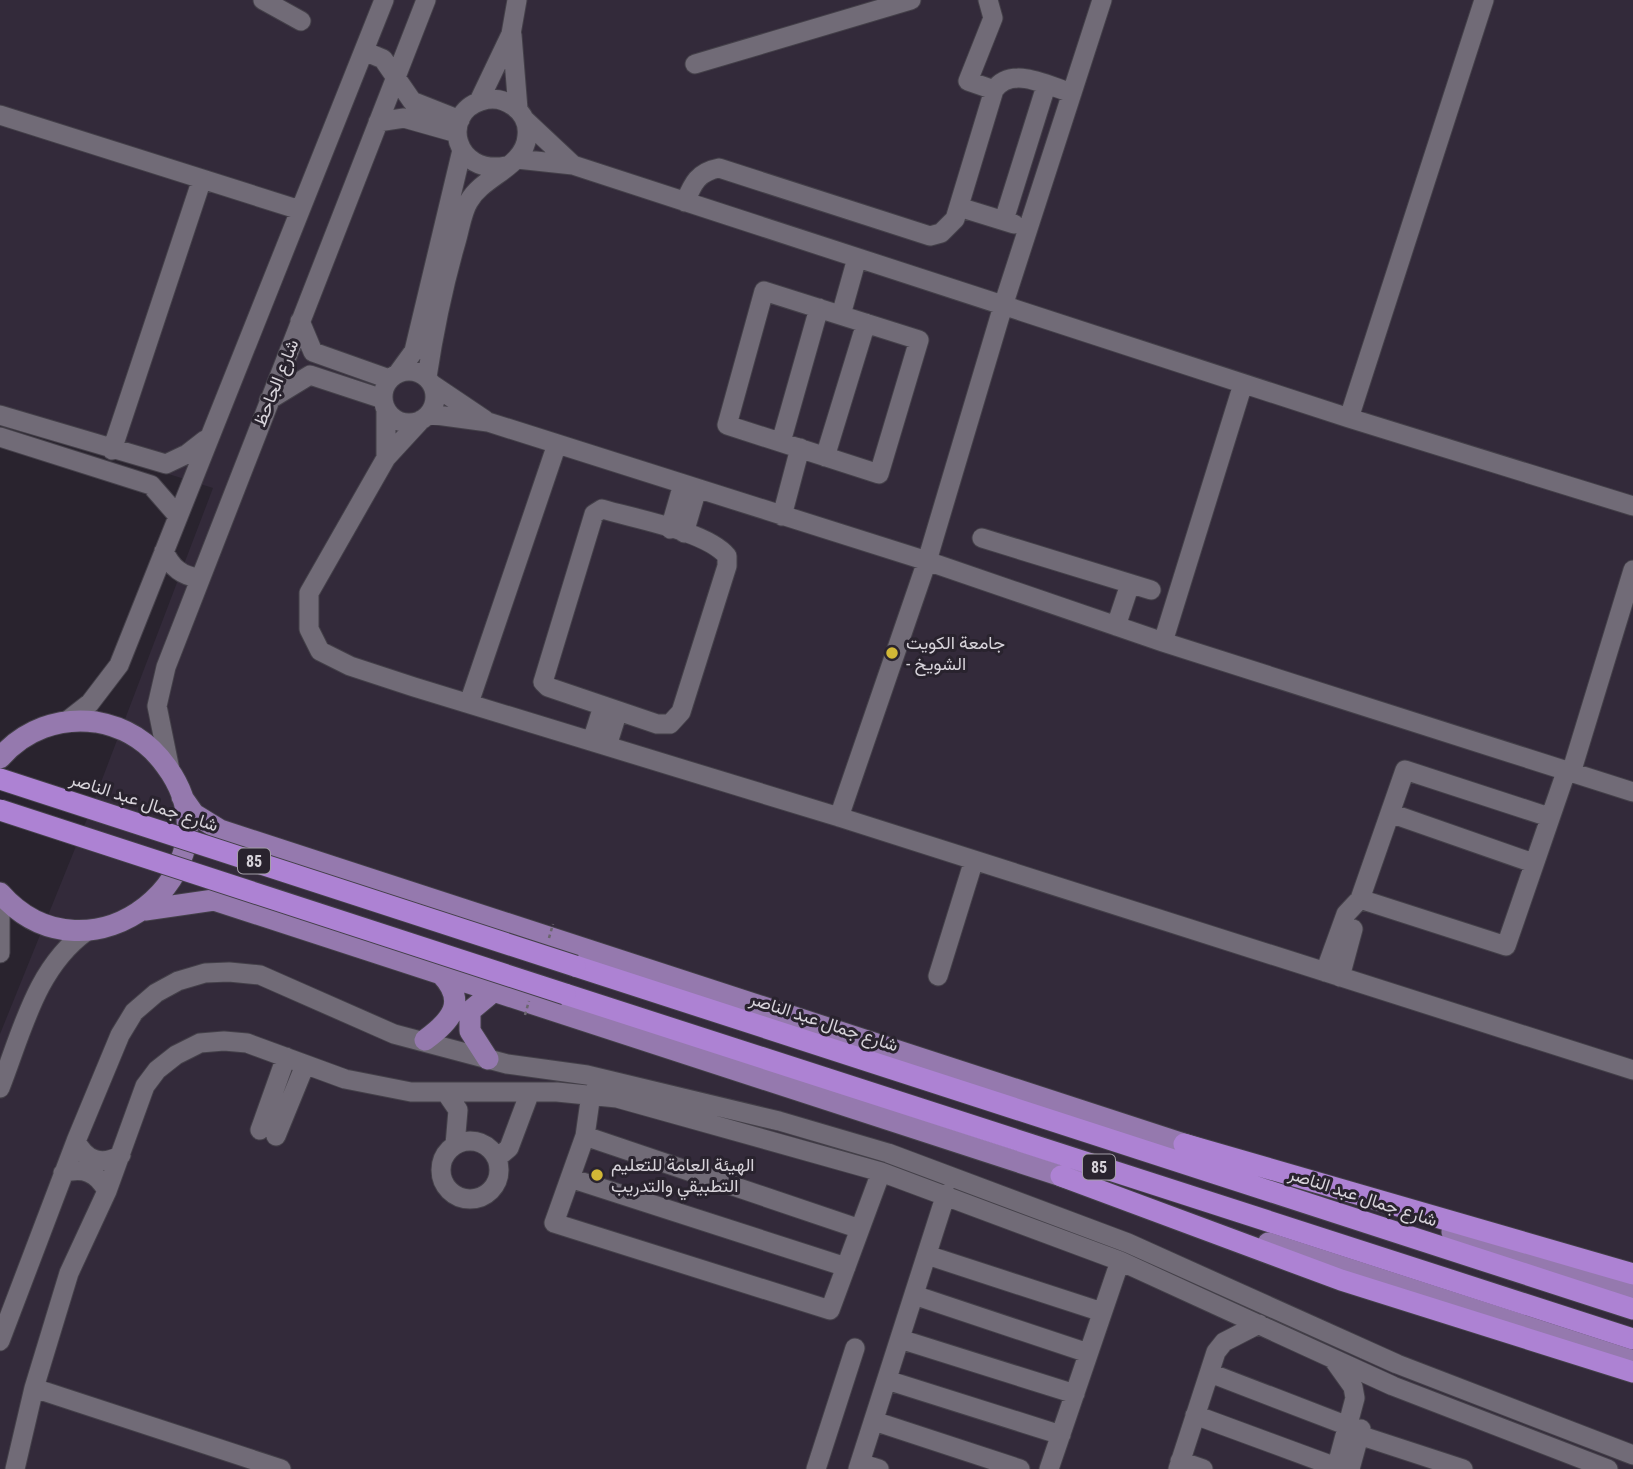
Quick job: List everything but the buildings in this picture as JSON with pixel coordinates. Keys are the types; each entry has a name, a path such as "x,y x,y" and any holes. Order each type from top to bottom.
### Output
{"highway":[{"name":"شارع جمال عبد الناصر","path":"0,779 1633,1309"},
{"name":"85","path":"0,810 1633,1339"},
{"path":"1184,1144 1633,1274"},
{"path":"1061,1176 1341,1280 1633,1373"}],"main road":[{"path":"2,752 28,734 67,721 105,724 131,733 153,750 170,771 182,797 194,814 220,830 1633,1291"},
{"path":"0,893 34,920 68,930 87,931 120,924 145,910 166,887 180,859 186,828 182,797"},
{"path":"145,910 214,900 1633,1361"},
{"path":"425,1040 446,1025 453,1010 452,989 441,974"},
{"path":"488,1059 470,1031 470,1011 494,991"}],"street":[{"path":"263,0 301,21"},
{"path":"67,721 90,703 119,664 206,439 384,0"},
{"name":"شارع الجاحظ","path":"170,771 158,722 158,697 199,578 426,0"},
{"path":"517,0 512,34 522,115 528,134 525,148 512,163 485,181 468,202 439,302 430,381 435,405 386,458 309,593 309,629 320,651 350,666 469,704 839,817 1633,1070"},
{"path":"695,64 911,0"},
{"path":"988,0 993,18 968,81 994,90"},
{"path":"839,817 927,562 1003,306 1102,0"},
{"path":"1349,418 1484,0"},
{"path":"480,101 512,34"},
{"path":"364,51 383,59 412,101 460,135 479,166 493,169 512,163 573,165 1243,384 1633,506"},
{"path":"685,202 697,178 707,171 719,168 930,236 948,227 958,207 994,90 999,83 1016,76 1072,93"},
{"path":"1004,220 1046,86"},
{"path":"386,458 384,403 394,376 414,351 468,108 480,101 506,101 573,165"},
{"path":"0,115 300,211"},
{"path":"379,122 404,118 460,135"},
{"path":"111,450 202,179"},
{"path":"958,207 1004,220 1027,230"},
{"path":"841,316 857,258"},
{"path":"764,291 841,316 919,340 879,474 727,425 764,291"},
{"path":"782,516 790,445 819,308"},
{"path":"300,321 313,352 394,376 418,372 488,422"},
{"path":"825,457 866,323"},
{"path":"269,400 310,375 384,403 401,422 425,417 488,422 1633,792"},
{"path":"1163,642 1243,384"},
{"path":"0,415 111,450 166,464 187,454 206,439"},
{"path":"0,436 151,485 178,516"},
{"path":"469,704 557,444"},
{"path":"677,531 690,487"},
{"path":"602,509 720,547 727,556 727,566 681,712 670,724 657,724 610,709 548,687 543,682 594,514 602,509"},
{"path":"982,537 1151,590"},
{"path":"164,551 176,569 188,577 199,578"},
{"path":"1357,903 1506,946 1533,863 1543,815 1563,771 1633,570"},
{"path":"1116,626 1130,584"},
{"path":"599,744 610,709"},
{"path":"1333,974 1346,914 1357,903 1405,770 1543,815"},
{"path":"1390,813 1533,863"},
{"path":"938,976 974,860"},
{"path":"0,917 0,953"},
{"path":"0,1088 44,977 60,953 87,931"},
{"path":"0,1341 76,1140 120,1035 134,1012 156,993 178,981 205,973 260,975 394,1034 425,1040 488,1059 586,1075 792,1125 888,1153 1193,1283 1633,1455"},
{"path":"15,1469 34,1388 69,1273 107,1191 145,1086 157,1070 176,1055 200,1043 247,1043 345,1079 411,1093 591,1094 693,1118 881,1172 1120,1261 1147,1262"},
{"path":"286,1057 268,1133 305,1065"},
{"path":"497,1158 512,1141 530,1092"},
{"path":"447,1094 458,1110 454,1145 444,1157 441,1174 448,1189 462,1198 479,1198 492,1189 499,1174 497,1158 479,1141 454,1145"},
{"path":"591,1094 585,1136 554,1223 830,1310 881,1172"},
{"path":"585,1136 860,1228"},
{"path":"76,1140 81,1151 100,1162 121,1155"},
{"path":"63,1173 84,1170 94,1174 107,1191"},
{"path":"570,1178 846,1267"},
{"path":"866,1467 874,1421 946,1194"},
{"path":"927,1255 1102,1312"},
{"path":"1049,1469 1120,1261"},
{"path":"1193,1283 1259,1324 1333,1359 1607,1469"},
{"path":"914,1295 1088,1353"},
{"path":"1203,1469 1179,1465 1216,1352 1224,1342 1259,1324"},
{"path":"900,1339 1075,1394"},
{"path":"817,1469 855,1348"},
{"path":"1333,1359 1353,1387 1354,1431"},
{"path":"1195,1415 1341,1468 1366,1397 1365,1385 1354,1368"},
{"path":"1210,1373 1354,1431 1463,1469"},
{"path":"887,1380 1061,1435"},
{"path":"34,1388 225,1460 281,1469"},
{"path":"874,1421 1020,1469"},
{"path":"1593,1469 1607,1469"}],"shaded area":[{"name":"جامعة الكويت - الشويخ","path":"0,0 1633,0 1633,1469 0,1469 0,1034 87,819 213,488 0,421"}],"place":[{"name":"جامعة الكويت - الشويخ","path":"892,653"},
{"name":"الهيئة العامة للتعليم التطبيقي والتدريب","path":"597,1175"}]}
